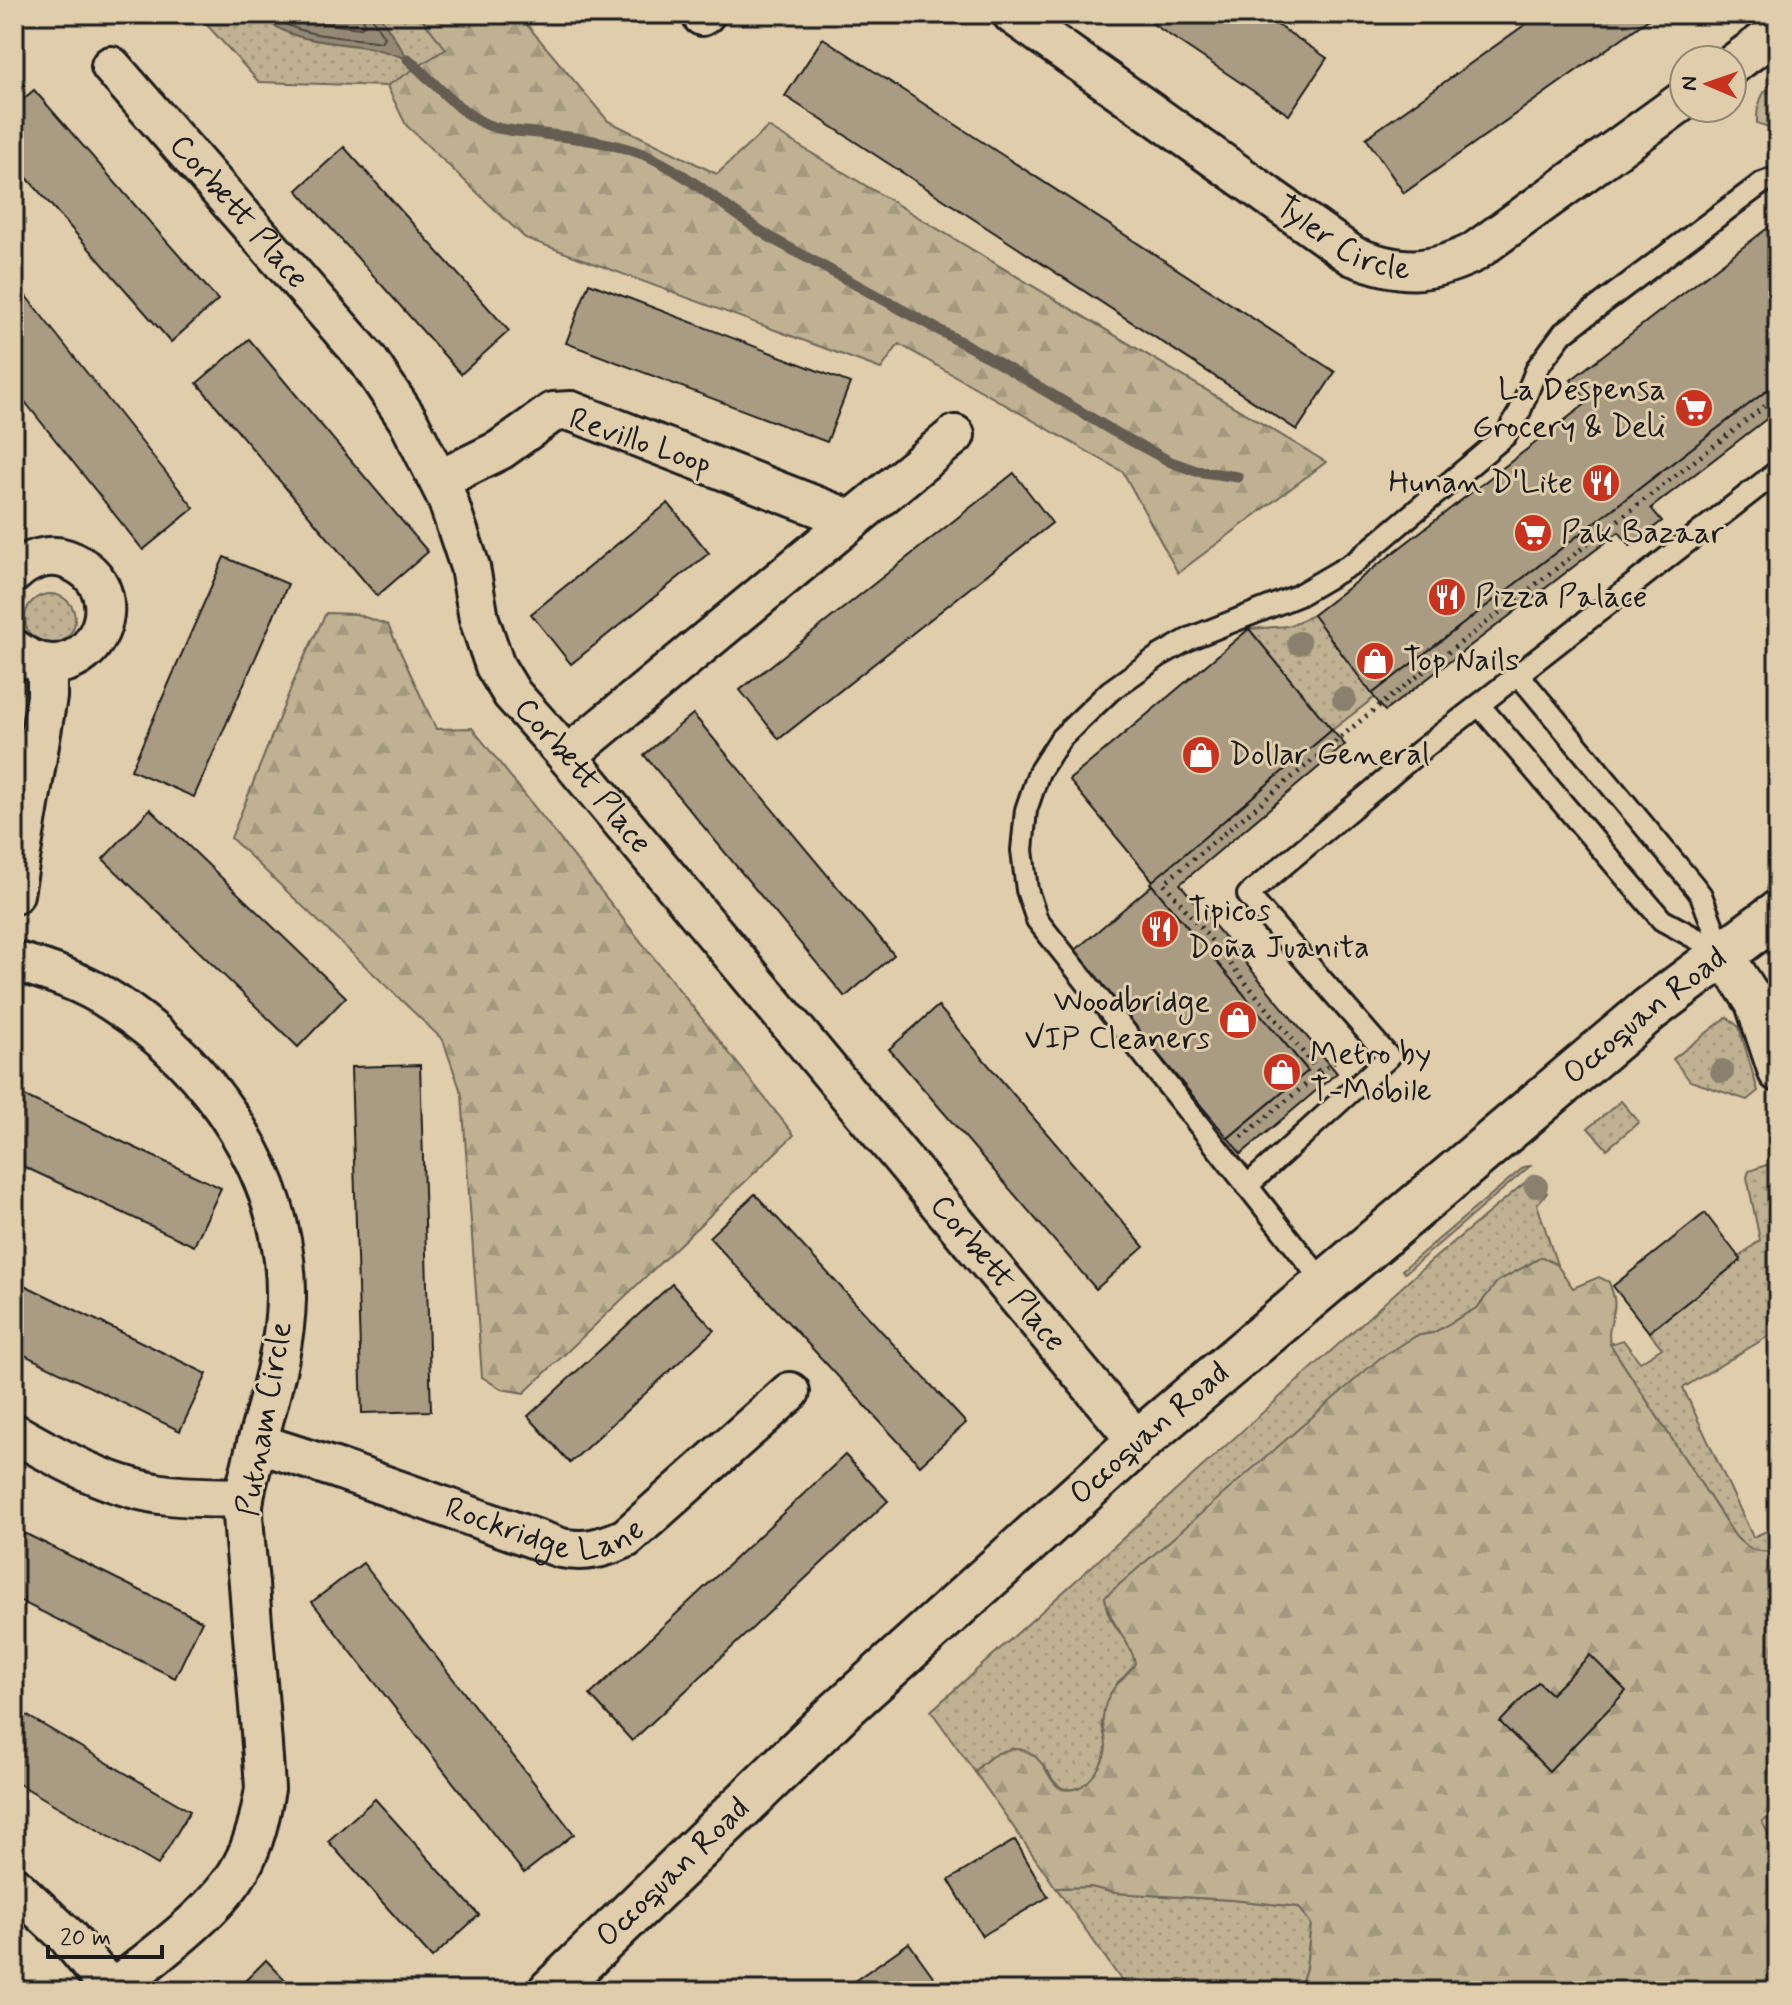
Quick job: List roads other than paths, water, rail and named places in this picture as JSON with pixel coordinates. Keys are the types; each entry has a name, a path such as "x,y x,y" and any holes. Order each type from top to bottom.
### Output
{"main road":[{"name":"Occoquan Road","path":"551,1991 839,1712 1138,1442 1650,1009 1778,913"}],"street":[{"name":"Tyler Circle","path":"1012,14 1353,256 1383,268 1416,270 1449,264 1473,253 1668,112"},
{"path":"1748,53 1778,31"},
{"name":"Corbett Place","path":"111,66 368,360 408,420 439,480 470,567 479,619 495,666 512,694 1138,1442"},
{"name":"Revillo Loop","path":"439,480 500,450 553,412 571,411 852,520"},
{"path":"567,756 955,435"},
{"path":"16,565 43,557 61,558 81,565 94,578 104,601 104,620 96,640 84,654 65,663 30,657"},
{"path":"14,894 47,697 30,657"},
{"path":"1723,953 1755,1003 1778,1072"},
{"name":"Putnam Circle","path":"14,961 62,975 112,1001 182,1057 223,1109 251,1152 272,1199 283,1249 286,1300 278,1361 244,1498 265,1789 257,1830 241,1868 217,1902 111,1991"},
{"name":"Rockridge Lane","path":"257,1443 561,1548 576,1551 602,1549 626,1538 790,1392"},
{"path":"14,1433 69,1465 123,1486 168,1495 244,1498"},
{"path":"14,1886 67,1936 111,1991"}],"lane":[{"path":"1324,1283 1037,920 1027,890 1022,850 1026,810 1039,772 1061,738 1110,691 1159,656 1204,633 1297,596 1355,562 1506,435 1520,411 1537,368 1563,333 1762,183 1778,177"},
{"path":"1247,1186 1389,1057 1248,895 1479,705 1778,471"},
{"path":"1518,674 1695,887 1704,902 1723,953"},
{"path":"1479,705 1662,920 1723,953"}],"water":[{"path":"258,14 379,14 408,59 371,48 298,36 271,24"}],"waterway":[{"path":"408,59 456,105 477,120 501,129 595,141 661,162 773,239 990,358 1113,431 1171,462 1196,471 1238,477"}],"place":[{"name":"La Despensa Grocery & Deli","path":"1694,408"},
{"name":"Hunan D'Lite","path":"1601,483"},
{"name":"Pak Bazaar","path":"1533,533"},
{"name":"Pizza Palace","path":"1447,597"},
{"name":"Top Nails","path":"1375,661"},
{"name":"Dollar General","path":"1201,755"},
{"name":"Tipicos Doña Juanita","path":"1160,929"},
{"name":"Woodbridge VIP Cleaners","path":"1238,1020"},
{"name":"Metro by T-Mobile","path":"1282,1072"}]}
